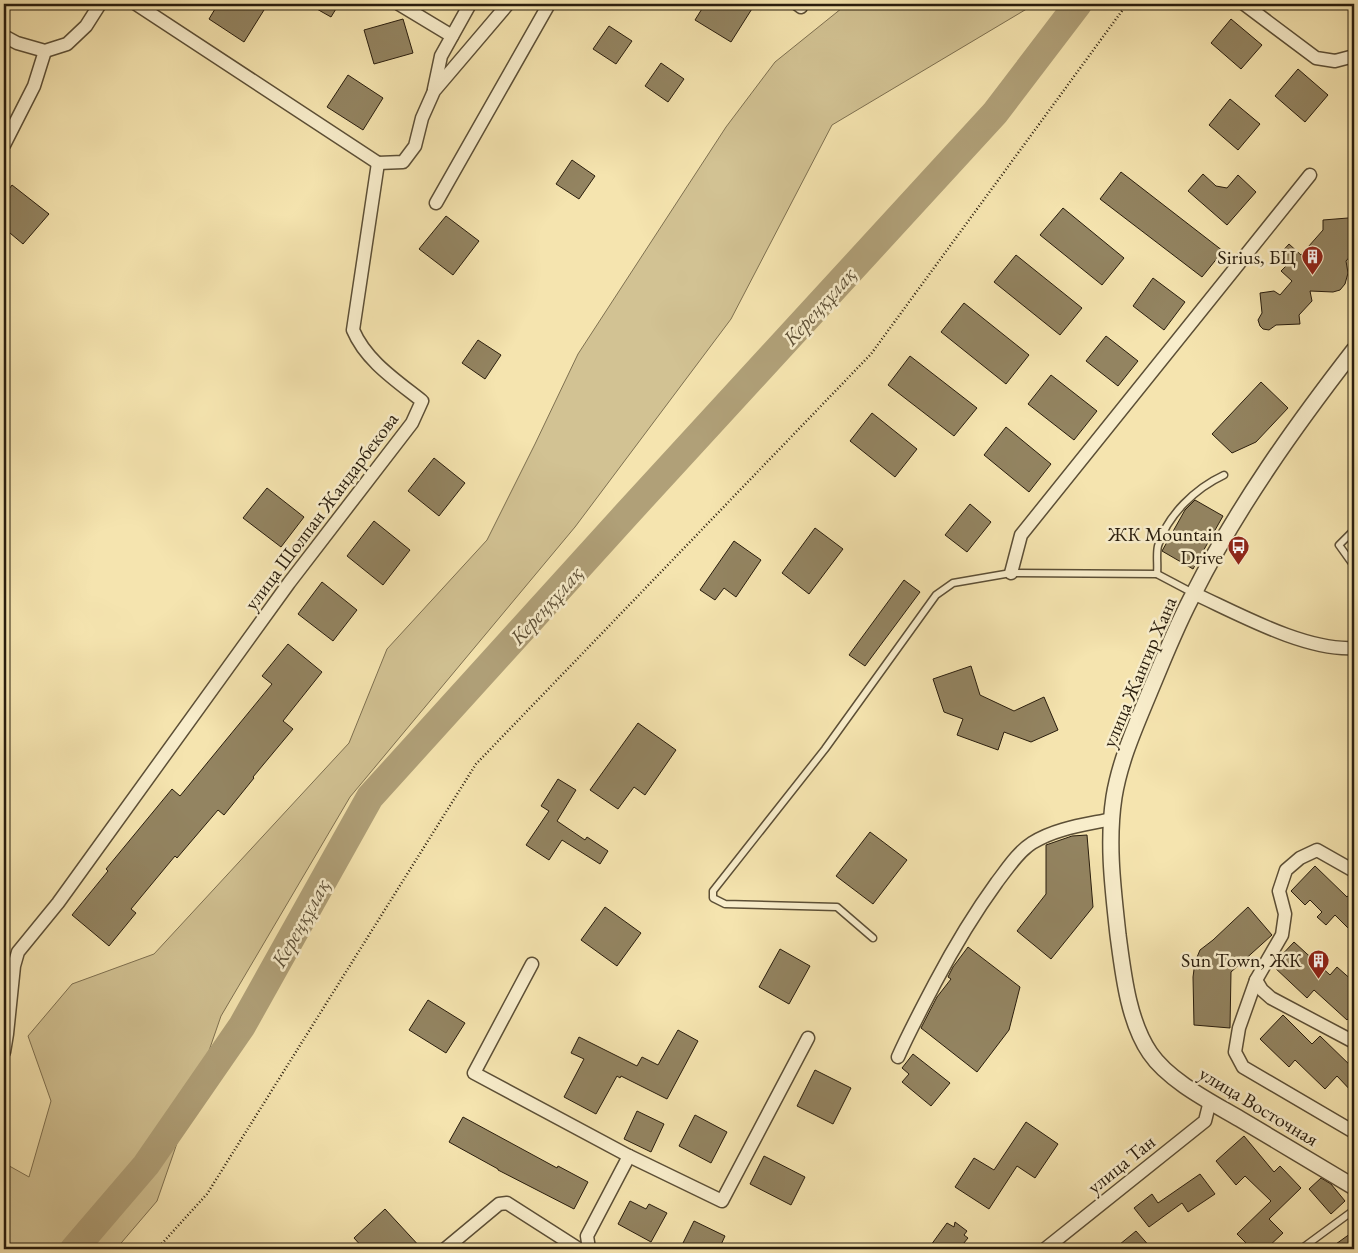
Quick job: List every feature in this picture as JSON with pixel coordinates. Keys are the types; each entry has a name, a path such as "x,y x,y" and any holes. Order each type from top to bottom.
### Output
{"street":[{"path":"4,36 45,51 67,44 86,26 100,4"},
{"path":"136,4 378,163 403,162 415,146 422,118 434,91 440,56 470,4"},
{"path":"399,4 452,36"},
{"path":"434,91 508,4"},
{"path":"436,203 549,4"},
{"path":"1244,4 1316,58 1335,61 1354,56"},
{"path":"4,145 34,86 45,51"},
{"name":"улица Шолпан Жандарбекова","path":"4,1052 14,966 18,952 58,903 289,583 412,423 422,401 358,344 353,330 378,163"},
{"path":"1011,573 1021,536 1310,175"},
{"name":"улица Жангир Хана","path":"1149,1052 1130,1002 1121,961 1110,846 1114,794 1122,763 1162,661 1194,593 1254,489 1320,394 1354,350"},
{"path":"1194,593 1308,643 1339,649 1354,648"},
{"path":"898,1057 911,1027 954,946 980,905 1012,862 1030,844 1044,836 1059,830 1112,819"},
{"path":"1354,871 1318,850 1300,858 1286,870 1279,891 1285,914 1282,935 1256,980 1239,1028 1236,1052 1243,1067 1354,1132"},
{"path":"532,964 474,1073 629,1156 722,1201 808,1038"},
{"path":"1256,980 1262,990 1271,998 1354,1042"},
{"name":"улица Восточная","path":"1149,1052 1161,1066 1210,1101 1354,1187"},
{"name":"улица Тан","path":"1045,1249 1205,1121 1210,1101"},
{"path":"589,1249 587,1236 629,1156"},
{"path":"445,1249 499,1204 507,1203 579,1249"}],"lane":[{"path":"1158,574 1158,547 1167,526 1176,512 1208,483 1224,475"},
{"path":"1354,530 1339,545 1354,566"},
{"path":"874,938 837,906 725,904 714,898 713,891 825,749 936,595 953,583 1011,573 1158,574 1194,593"},
{"path":"1301,1249 1354,1210"}],"path":[{"path":"157,1249 207,1194 476,764 871,354 1127,4"}],"shaded area":[{"path":"847,4 1035,4 832,125 731,319 575,527 350,797 221,1016 157,1201 116,1249 4,1249 4,1163 29,1177 51,1101 28,1036 72,984 154,954 349,743 387,649 487,540 578,354 726,127 775,62"}],"building":[{"path":"218,4 255,4 264,10 244,42 209,19"},
{"path":"308,4 339,4 331,17"},
{"path":"705,4 755,4 731,42 695,20"},
{"path":"403,19 413,53 374,64 364,30"},
{"path":"1231,19 1262,45 1241,69 1211,43"},
{"path":"609,26 632,41 616,64 593,49"},
{"path":"661,63 684,79 668,102 645,86"},
{"path":"1298,69 1328,95 1305,122 1275,96"},
{"path":"348,75 383,98 363,130 327,107"},
{"path":"1230,99 1260,124 1238,150 1209,125"},
{"path":"572,160 595,176 579,199 556,184"},
{"path":"1121,172 1223,251 1202,277 1100,199"},
{"path":"1203,174 1216,186 1227,188 1238,175 1256,192 1227,225 1188,191"},
{"path":"12,185 49,214 23,244 4,228 4,196"},
{"path":"1063,208 1124,258 1102,285 1040,235"},
{"path":"446,216 479,241 453,275 419,249"},
{"name":"Sirius, БЦ","path":"1348,218 1354,224 1354,252 1346,261 1348,273 1345,284 1340,290 1333,292 1310,291 1312,301 1299,315 1300,324 1276,325 1269,330 1263,329 1258,320 1262,313 1260,293 1274,291 1280,295 1292,281 1281,271 1286,266 1277,257 1289,244 1301,255 1323,230 1323,220"},
{"path":"1016,255 1082,308 1060,335 994,282"},
{"path":"1153,278 1185,302 1164,330 1133,306"},
{"path":"964,303 1029,355 1006,384 941,332"},
{"path":"1106,336 1138,361 1118,386 1086,361"},
{"path":"478,340 501,355 485,379 462,363"},
{"path":"910,356 977,408 954,436 888,385"},
{"path":"1051,375 1097,411 1074,440 1028,404"},
{"path":"1261,382 1288,408 1256,442 1232,453 1212,434"},
{"path":"872,413 917,449 895,477 850,441"},
{"path":"1006,427 1051,464 1029,492 984,455"},
{"path":"434,458 465,483 439,516 408,491"},
{"path":"267,488 304,517 281,547 243,518"},
{"path":"1195,500 1223,516 1193,569 1162,551 1185,510"},
{"path":"970,504 991,522 967,552 945,535"},
{"path":"374,521 410,550 383,585 347,556"},
{"path":"815,528 843,549 809,594 782,573"},
{"path":"734,541 761,560 736,597 724,588 715,600 700,590"},
{"path":"904,580 920,592 865,666 849,655"},
{"path":"322,582 357,610 333,641 298,614"},
{"path":"288,644 322,672 283,721 293,729 224,815 218,810 177,858 175,856 131,909 136,913 109,946 72,915 108,871 106,869 172,789 180,796 272,684 262,676"},
{"path":"971,666 980,695 1014,711 1044,697 1058,730 1031,742 1004,732 998,750 957,735 963,719 944,712 933,679"},
{"path":"638,723 676,750 645,795 634,787 618,809 590,790"},
{"path":"558,779 576,790 557,821 585,840 587,837 608,851 600,864 562,840 549,860 526,845 549,811 541,806"},
{"path":"870,832 907,860 873,904 836,876"},
{"path":"1087,835 1093,907 1051,959 1017,931 1046,894 1046,845 1072,836"},
{"path":"1315,866 1347,897 1354,889 1354,934 1335,915 1326,925 1317,917 1322,912 1310,900 1305,905 1291,891"},
{"path":"605,907 641,933 617,966 581,940"},
{"path":"1248,907 1272,935 1231,972 1230,1028 1194,1025 1193,977 1195,962 1200,950"},
{"name":"Sun Town, ЖК","path":"1294,942 1330,975 1337,967 1354,982 1354,1012 1347,1020 1314,990 1307,998 1273,966"},
{"path":"968,947 1020,987 1009,1030 977,1072 921,1028 937,997 951,979 948,977 953,967"},
{"path":"780,949 810,966 789,1004 759,987"},
{"path":"428,1000 465,1023 446,1053 409,1030"},
{"path":"1283,1015 1312,1044 1320,1036 1354,1069 1354,1094 1337,1076 1325,1089 1295,1060 1289,1067 1260,1039"},
{"path":"678,1030 698,1041 667,1099 621,1076 620,1078 617,1076 596,1114 564,1097 584,1059 571,1053 579,1037 637,1066 642,1057 658,1065"},
{"path":"913,1054 950,1083 931,1106 902,1082 909,1074 902,1068"},
{"path":"815,1070 851,1088 833,1124 797,1106"},
{"path":"637,1111 664,1124 651,1152 624,1139"},
{"path":"695,1115 727,1132 711,1163 679,1146"},
{"path":"463,1117 557,1168 558,1166 588,1182 574,1209 498,1170 449,1142"},
{"path":"1026,1122 1058,1144 1035,1178 1017,1166 989,1209 955,1187 974,1158 994,1170"},
{"path":"1244,1136 1274,1172 1280,1166 1301,1188 1269,1219 1283,1233 1266,1249 1252,1249 1237,1234 1271,1201 1245,1176 1236,1185 1216,1161"},
{"path":"764,1156 805,1177 791,1205 750,1184"},
{"path":"1200,1174 1215,1194 1188,1212 1182,1203 1149,1227 1134,1208 1152,1194 1158,1203"},
{"path":"1321,1178 1331,1184 1345,1201 1331,1214 1309,1189"},
{"path":"630,1201 646,1209 649,1204 667,1213 651,1242 618,1224"},
{"path":"385,1209 422,1249 364,1249 354,1238"},
{"path":"694,1221 725,1236 719,1249 680,1249"},
{"path":"955,1222 967,1231 964,1235 968,1238 959,1249 937,1249 931,1245 947,1223 954,1227"},
{"path":"1136,1231 1152,1249 1114,1249"},
{"path":"1354,1231 1354,1249 1329,1249"}],"waterway":[{"name":"Кереңқұлақ","path":"74,1249 146,1165 242,1026 370,797 995,113 1078,4"}],"place":[{"name":"Sirius, БЦ","path":"1312,276"},
{"name":"ЖК Mountain Drive","path":"1239,565"},
{"name":"Sun Town, ЖК","path":"1318,979"}]}
